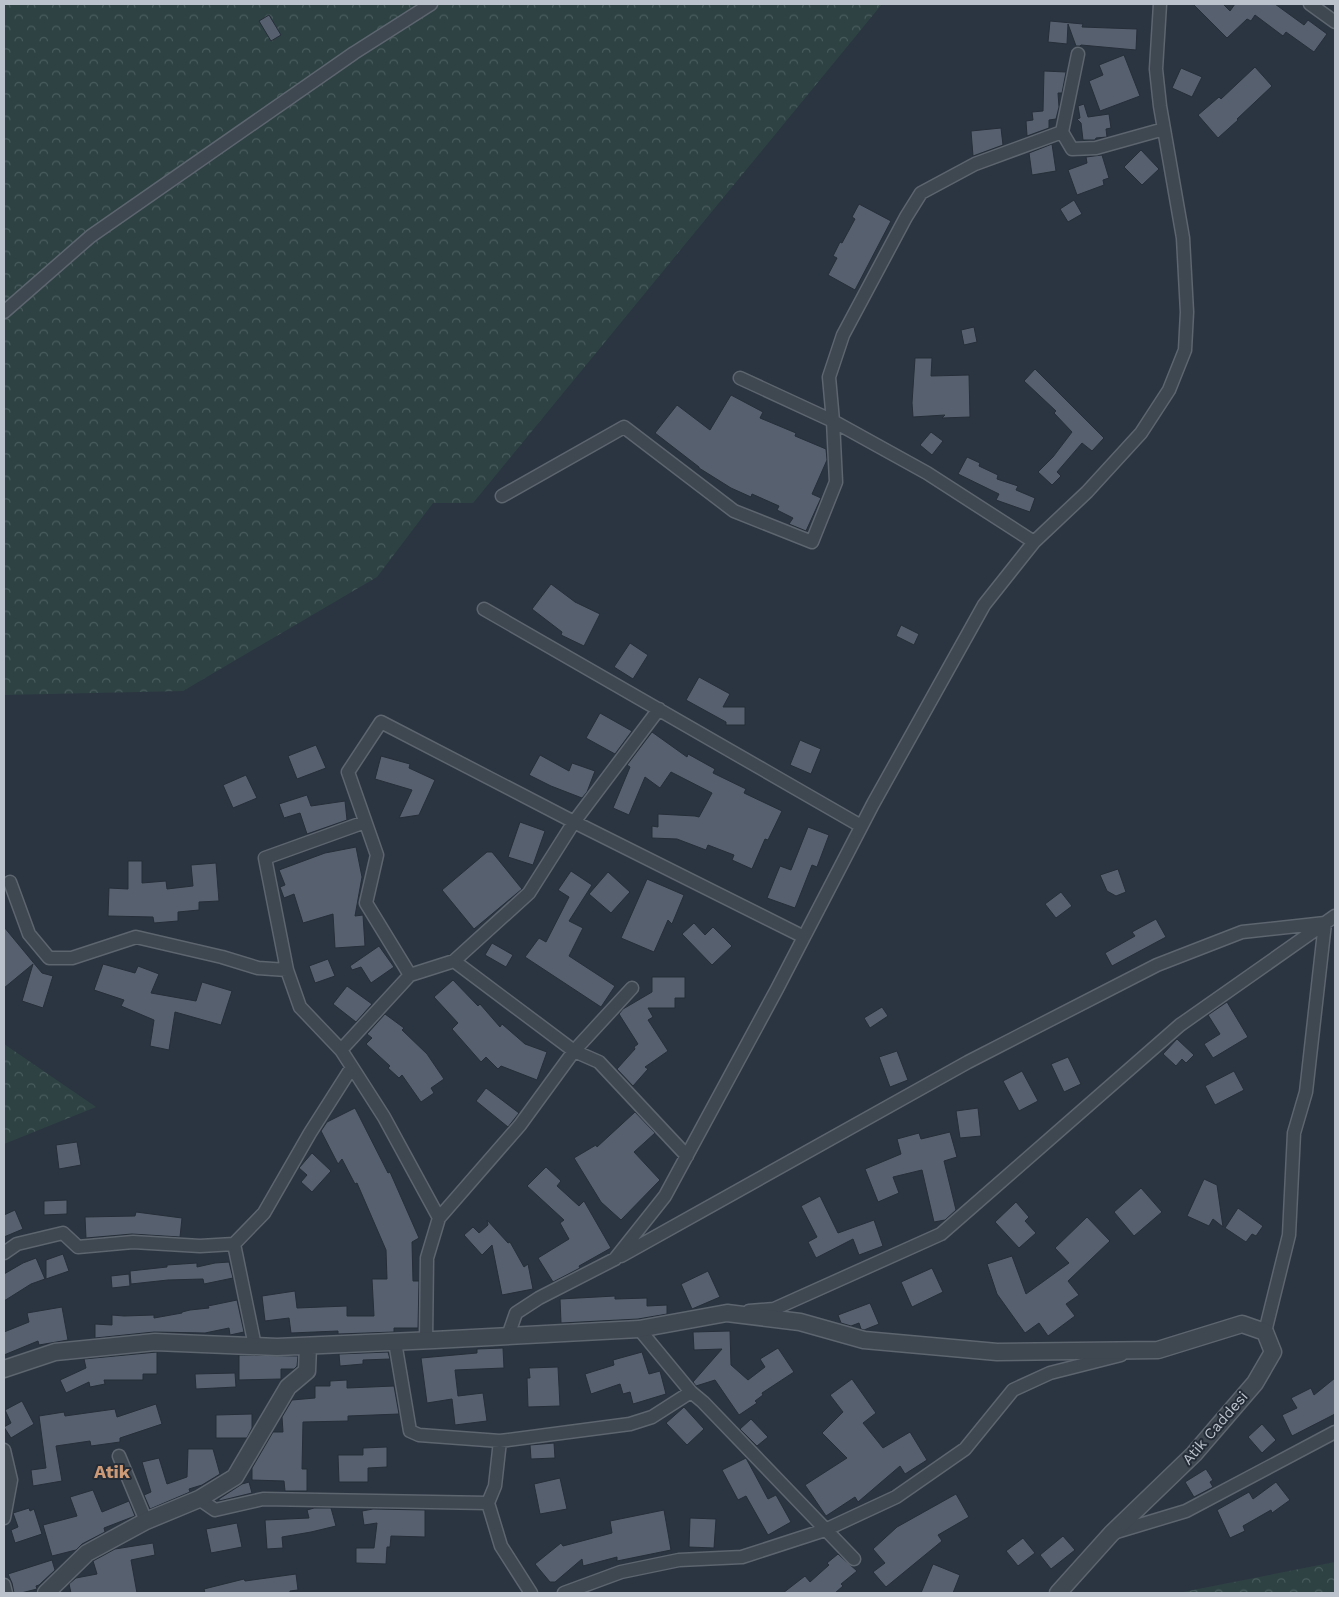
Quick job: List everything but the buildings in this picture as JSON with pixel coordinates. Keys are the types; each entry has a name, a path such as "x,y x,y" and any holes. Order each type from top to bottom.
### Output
{"street":[{"path":"4,312 91,236 354,53 431,4"},
{"path":"615,1259 665,1196 804,937 861,826 984,605 1034,542 1087,492 1142,433 1169,390 1185,350 1187,312 1183,238 1164,129 1156,68 1160,4"},
{"path":"1310,4 1335,22"},
{"path":"1078,54 1062,132 1072,149 1096,148 1164,129"},
{"path":"502,496 624,427 734,512 812,542 836,482 829,377 844,335 920,192 975,164 1062,132"},
{"path":"740,378 833,421 927,473 1034,542"},
{"path":"484,609 861,826"},
{"path":"341,1050 410,975 454,961 529,892 574,822 659,709"},
{"path":"410,975 366,903 377,855 348,772 381,722 574,822 804,937"},
{"path":"366,822 265,858 286,970 300,1007 341,1050 384,1117 439,1218"},
{"path":"10,882 30,934 49,958 72,958 136,937 222,957 258,968 286,970"},
{"path":"508,1336 516,1313 539,1298 615,1259 968,1062 1157,965 1242,932 1330,919"},
{"path":"4,1369 55,1352 155,1342 308,1346 426,1341 639,1329 727,1313 774,1309 941,1234 1180,1025 1330,919"},
{"path":"727,1313 800,1322 864,1340 997,1352 1158,1350 1242,1324 1264,1332 1289,1234 1294,1133 1306,1092 1330,919"},
{"path":"454,961 574,1051 599,1062 687,1156"},
{"path":"426,1341 427,1258 439,1218 520,1125 574,1051 632,988"},
{"path":"4,1254 17,1244 64,1233 78,1247 133,1242 200,1246 234,1244 264,1213 310,1133 352,1067"},
{"path":"234,1244 255,1346"},
{"path":"639,1329 691,1392 703,1402 854,1559"},
{"name":"Atik Caddesi","path":"1058,1593 1111,1534 1194,1454 1255,1383 1273,1352 1264,1332"},
{"path":"395,1342 410,1431 419,1435 500,1441 630,1424 652,1417 691,1392"},
{"path":"46,1593 87,1553 146,1521 199,1499 235,1476 288,1387 307,1371 308,1346"},
{"path":"564,1593 621,1572 679,1560 742,1557 825,1530 896,1497 965,1448 1013,1390 1050,1373 1138,1350"},
{"path":"1111,1534 1186,1511 1335,1432"},
{"path":"500,1441 496,1486 488,1504 501,1546 531,1593"},
{"path":"4,1450 11,1480 4,1518"},
{"path":"119,1456 146,1521"},
{"path":"199,1499 215,1510 263,1499 488,1504"},
{"path":"4,1586 6,1593"}],"green space":[{"path":"4,4 882,4 473,503 433,503 377,577 183,691 4,695"},
{"path":"4,1044 96,1107 4,1144"},
{"path":"1335,1562 1335,1593 1178,1593"}],"district":[{"name":"Atik","path":"112,1471"}]}
